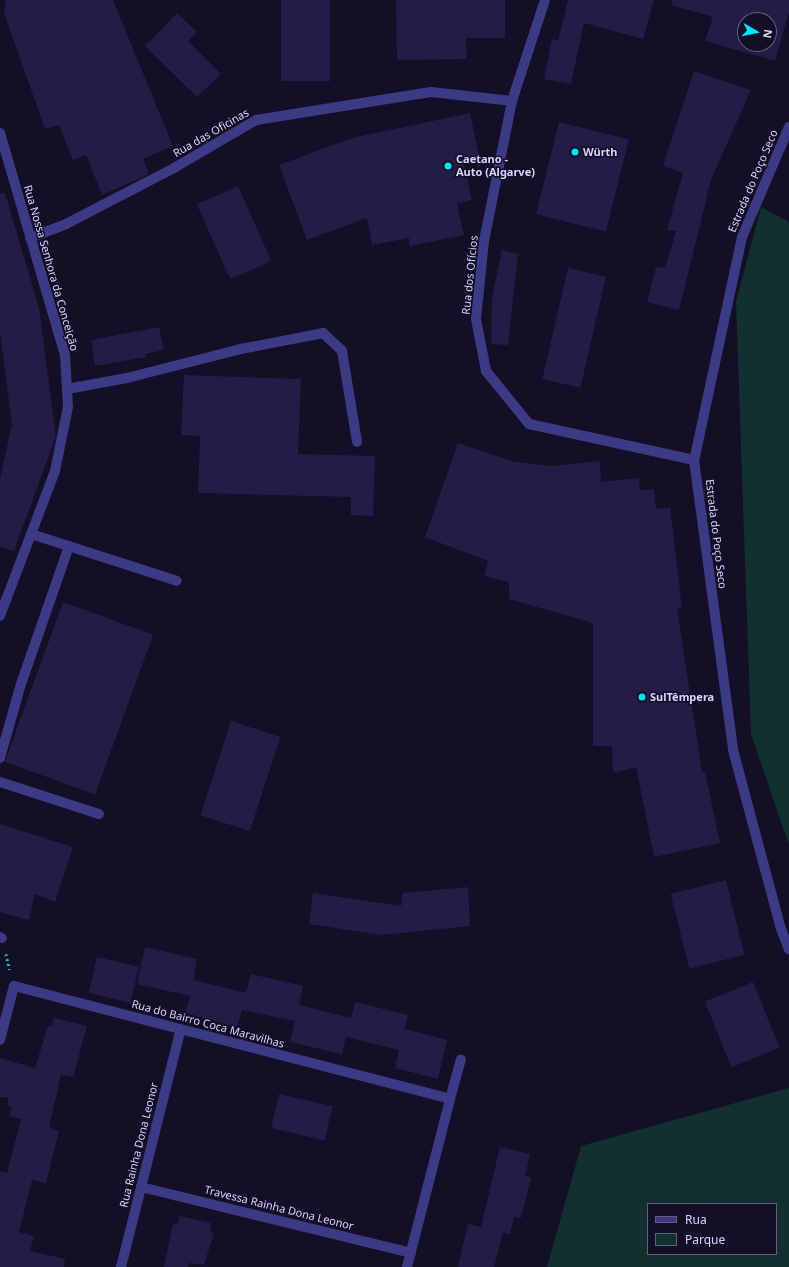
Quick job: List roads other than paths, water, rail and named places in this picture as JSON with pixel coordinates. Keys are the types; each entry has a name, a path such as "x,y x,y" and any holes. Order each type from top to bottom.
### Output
{"street":[{"name":"Rua dos Ofícios","path":"545,0 512,100 484,241 476,319 486,371 529,424 694,460"},
{"name":"Rua das Oficinas","path":"30,238 66,224 174,168 256,120 431,92 512,100"},
{"name":"Estrada do Poço Seco","path":"789,127 742,237 694,460 733,750 780,926 789,949"},
{"name":"Rua Nossa Senhora da Conceição","path":"0,134 65,355 68,407 55,471 0,616"},
{"path":"66,389 127,378 241,349 323,333 342,351 358,442"},
{"path":"31,534 177,581"},
{"path":"0,758 21,684 69,546"},
{"path":"0,782 99,814"},
{"name":"Rua do Bairro Coca Maravilhas","path":"0,1040 14,986 450,1099"},
{"name":"Rua Rainha Dona Leonor","path":"121,1267 181,1029"},
{"path":"407,1267 461,1059"},
{"name":"Travessa Rainha Dona Leonor","path":"141,1187 411,1253"}],"place":[{"name":"Würth","path":"575,152"},
{"name":"Caetano - Auto (Algarve)","path":"448,166"},
{"name":"SulTêmpera","path":"642,697"}]}
